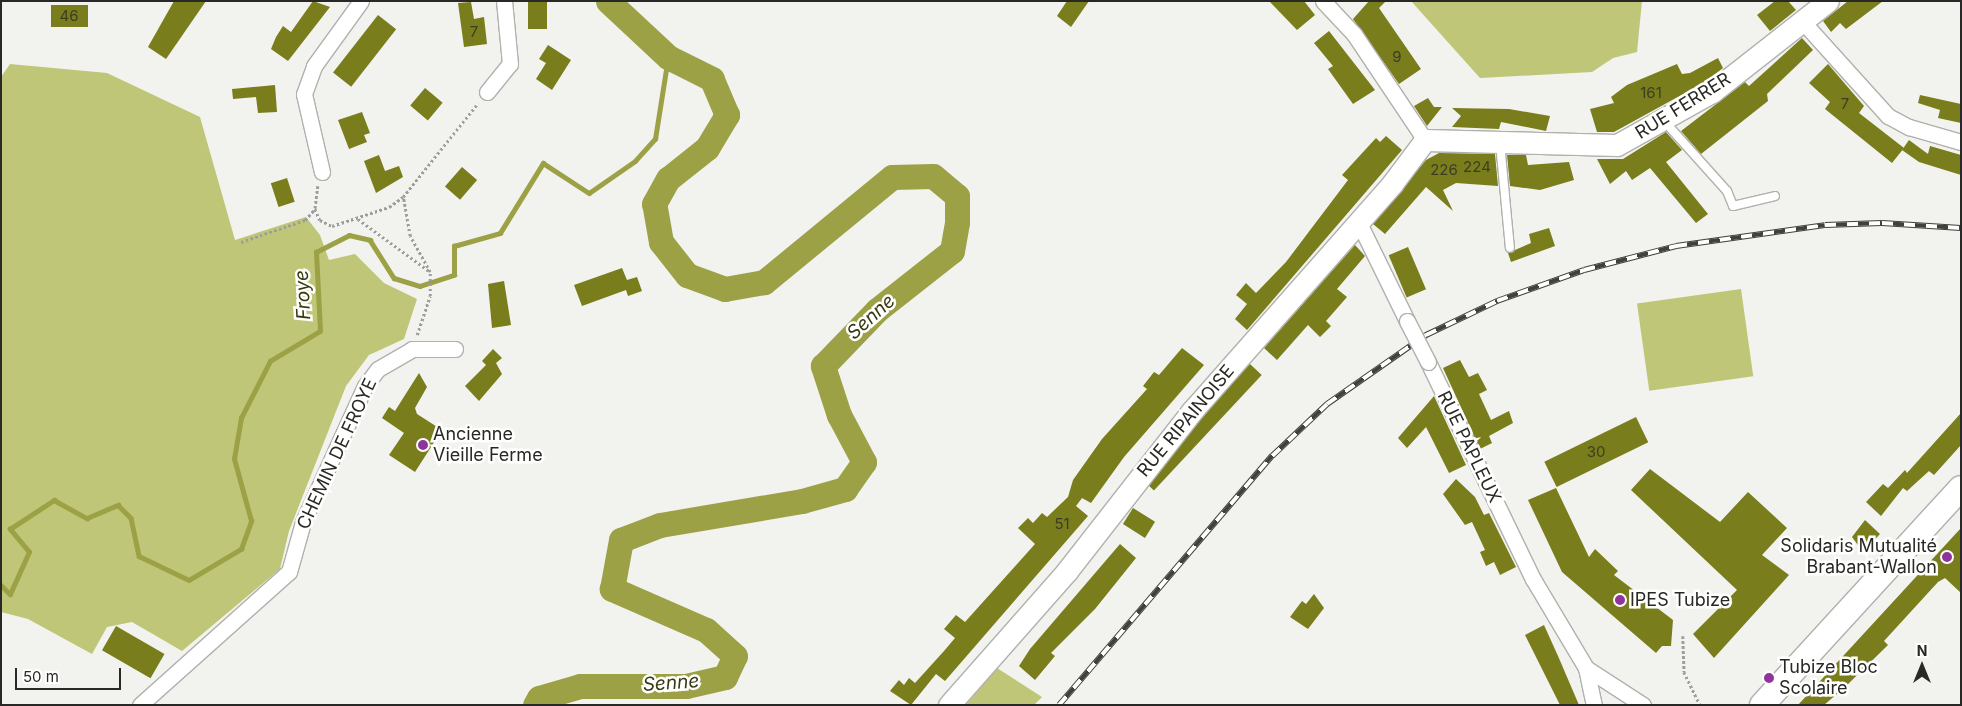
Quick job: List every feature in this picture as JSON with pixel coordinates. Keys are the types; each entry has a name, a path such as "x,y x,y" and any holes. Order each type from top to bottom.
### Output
{"main road":[{"path":"1762,705 1961,488"},
{"path":"1781,705 1961,507"}],"street":[{"path":"322,172 304,94 314,66 361,1"},
{"path":"487,92 510,64 504,1"},
{"path":"1323,1 1354,34 1425,140"},
{"name":"RUE FERRER","path":"1425,140 1617,145 1665,122 1828,1"},
{"path":"1802,22 1888,116 1908,128 1961,142"},
{"name":"RUE RIPAINOISE","path":"950,705 1066,571 1192,412 1359,223 1425,140"},
{"name":"RUE PAPLEUX","path":"1359,223 1533,579 1586,668 1594,705"},
{"name":"CHEMIN DE FROYE","path":"140,705 289,572 303,522 365,386 378,369 412,350 456,349"},
{"name":"RUE PAPLEUX","path":"1586,668 1642,705"}],"lane":[{"path":"1665,122 1727,191 1733,206 1775,196"},
{"path":"1500,141 1510,248"}],"path":[{"path":"315,209 320,220 332,226 389,208 403,197 487,92"},
{"path":"241,242 305,220 315,209 322,172"},
{"path":"403,197 410,236 430,272 430,285 412,350"},
{"path":"358,219 430,272"},
{"path":"1683,636 1684,672 1700,705"}],"green space":[{"path":"1411,1 1642,1 1637,52 1613,58 1592,72 1480,78"},
{"path":"10,64 107,73 200,117 235,240 306,217 320,235 329,260 355,254 384,283 417,299 404,339 369,355 346,386 289,531 280,569 182,651 132,622 107,627 92,654 28,619 1,612 1,77"},
{"path":"1741,289 1753,376 1649,391 1637,304"},
{"path":"997,668 1042,697 1034,705 966,705"}],"building":[{"path":"174,1 206,1 166,59 148,47"},
{"path":"313,1 330,7 288,61 271,49 276,37 283,26 291,32"},
{"path":"528,1 547,1 547,29 528,29"},
{"path":"1067,1 1089,1 1071,27 1057,16"},
{"path":"1269,1 1304,1 1315,15 1297,30"},
{"path":"1369,1 1386,1 1379,8 1421,69 1399,84 1353,19"},
{"path":"1775,1 1788,1 1796,10 1770,31 1757,15"},
{"path":"1848,1 1883,1 1846,29 1840,23 1831,32 1823,21"},
{"path":"471,2 474,19 484,17 487,44 464,47 458,3"},
{"path":"51,5 88,5 88,27 51,27"},
{"path":"378,15 396,29 351,87 333,73"},
{"path":"1329,31 1375,90 1353,104 1328,69 1333,66 1314,43"},
{"path":"1802,38 1813,50 1767,94 1768,101 1701,154 1681,131 1745,82 1749,86"},
{"path":"548,45 571,60 552,90 536,79 546,63 539,59"},
{"path":"1718,58 1723,68 1705,82 1614,132 1597,132 1590,109 1614,103 1611,97 1627,85 1677,64 1682,74 1690,73"},
{"path":"1828,64 1864,106 1859,113 1904,148 1892,163 1825,109 1830,102 1809,83"},
{"path":"275,85 277,112 258,113 256,97 233,99 232,89"},
{"path":"425,88 443,103 428,120 410,106"},
{"path":"1920,95 1961,104 1961,123 1938,118 1940,110 1918,103"},
{"path":"1428,98 1434,107 1442,107 1427,126 1414,106"},
{"path":"1452,108 1509,109 1550,116 1546,131 1501,122 1499,129 1452,127 1461,116"},
{"path":"362,112 370,133 364,135 367,142 349,149 338,120"},
{"path":"1666,132 1682,150 1666,162 1708,214 1696,223 1650,168 1632,180 1626,171 1610,184 1597,159 1623,159"},
{"path":"1386,136 1402,150 1247,330 1235,319 1247,304 1236,295 1246,283 1256,293 1286,262 1348,180 1342,175 1376,138 1380,142"},
{"path":"1909,140 1928,154 1930,146 1961,155 1961,175 1919,162 1902,150"},
{"path":"1439,153 1495,154 1498,186 1456,183 1443,190 1453,211 1426,187 1385,234 1373,224 1426,160"},
{"path":"379,155 385,171 399,166 403,177 376,193 364,161"},
{"path":"1507,155 1526,155 1528,165 1569,162 1574,180 1540,190 1510,186"},
{"path":"462,167 477,180 460,200 445,187"},
{"path":"287,178 295,202 279,207 271,183"},
{"path":"1549,228 1555,246 1511,262 1508,253 1531,243 1529,234"},
{"path":"1355,245 1365,256 1337,289 1347,297 1326,321 1331,326 1320,337 1308,325 1277,360 1264,348"},
{"path":"1408,247 1426,289 1407,298 1389,255"},
{"path":"622,268 627,280 637,277 642,291 628,296 626,290 582,306 574,285"},
{"path":"504,281 511,325 492,328 488,284"},
{"path":"1182,348 1204,365 1124,457 1091,503 1082,498 1076,506 1088,516 945,681 936,674 911,705 890,691 899,680 904,685 909,678 915,683 944,651 955,638 944,629 956,615 965,622 1035,544 1018,528 1028,518 1033,523 1042,513 1047,517 1068,497 1073,480 1102,439 1147,389 1143,386 1154,372 1159,375"},
{"path":"493,349 502,358 496,363 502,374 479,401 465,386 486,365 482,361"},
{"path":"1460,360 1469,377 1478,373 1487,390 1479,394 1491,420 1509,411 1513,423 1489,436 1492,443 1480,449 1443,368"},
{"path":"1250,364 1262,375 1154,490 1142,480"},
{"path":"419,373 427,387 415,408 417,414 442,430 415,472 389,455 404,433 382,418 389,407 395,411"},
{"path":"1434,396 1466,465 1449,473 1426,427 1407,448 1398,438"},
{"path":"1961,413 1961,445 1934,475 1929,471 1907,491 1903,488 1881,516 1866,502 1883,484 1888,488 1905,470 1907,473"},
{"path":"1636,417 1648,442 1557,487 1544,462"},
{"path":"1650,469 1720,522 1748,492 1787,528 1762,555 1789,575 1714,658 1693,634 1737,590 1631,490"},
{"path":"1456,479 1475,497 1484,515 1489,513 1516,567 1500,575 1494,562 1486,566 1480,552 1485,550 1472,522 1465,525 1443,494"},
{"name":"IPES Tubize","path":"1556,488 1589,557 1595,549 1618,571 1614,575 1673,620 1671,646 1662,646 1656,653 1562,572 1528,500"},
{"path":"1133,508 1155,522 1145,538 1123,524"},
{"path":"1865,520 1880,534 1863,552 1852,537"},
{"path":"1961,528 1961,593 1945,578 1938,582 1884,641 1888,645 1844,688 1824,705 1798,705"},
{"path":"1120,544 1136,558 1095,609 1051,653 1055,656 1035,680 1019,666 1030,649"},
{"path":"1314,594 1324,608 1308,629 1290,617 1302,601 1306,604"},
{"path":"1544,625 1579,705 1560,705 1525,635"},
{"path":"116,626 164,654 150,678 102,650"}],"waterway":[{"name":"Senne","path":"535,705 539,698 580,686 686,686 725,677 735,656 706,630 612,589 621,540 660,525 802,501 845,489 864,462 839,415 823,366 877,310 952,251 957,222 957,196 933,176 892,177 764,282 725,289 687,275 661,242 654,204 668,179 707,148 727,115 712,79 668,57 608,1"},
{"name":"Froye","path":"1,585 10,594 29,552 10,529 54,500 87,518 118,505 131,518 139,556 189,580 241,549 251,521 234,459 241,418 270,361 320,331 316,252 349,235 370,240 394,278 420,286 454,275 454,246 500,233 543,163 589,193 635,161 655,139 668,57"}],"railway":[{"path":"1059,705 1272,456 1327,404 1426,335 1497,301 1584,270 1676,246 1825,225 1882,223 1961,228"}],"place":[{"name":"Ancienne Vieille Ferme","path":"423,445"},
{"name":"Solidaris Mutualité Brabant-Wallon","path":"1947,557"},
{"name":"IPES Tubize","path":"1620,600"},
{"name":"Tubize Bloc Scolaire","path":"1769,678"}]}
